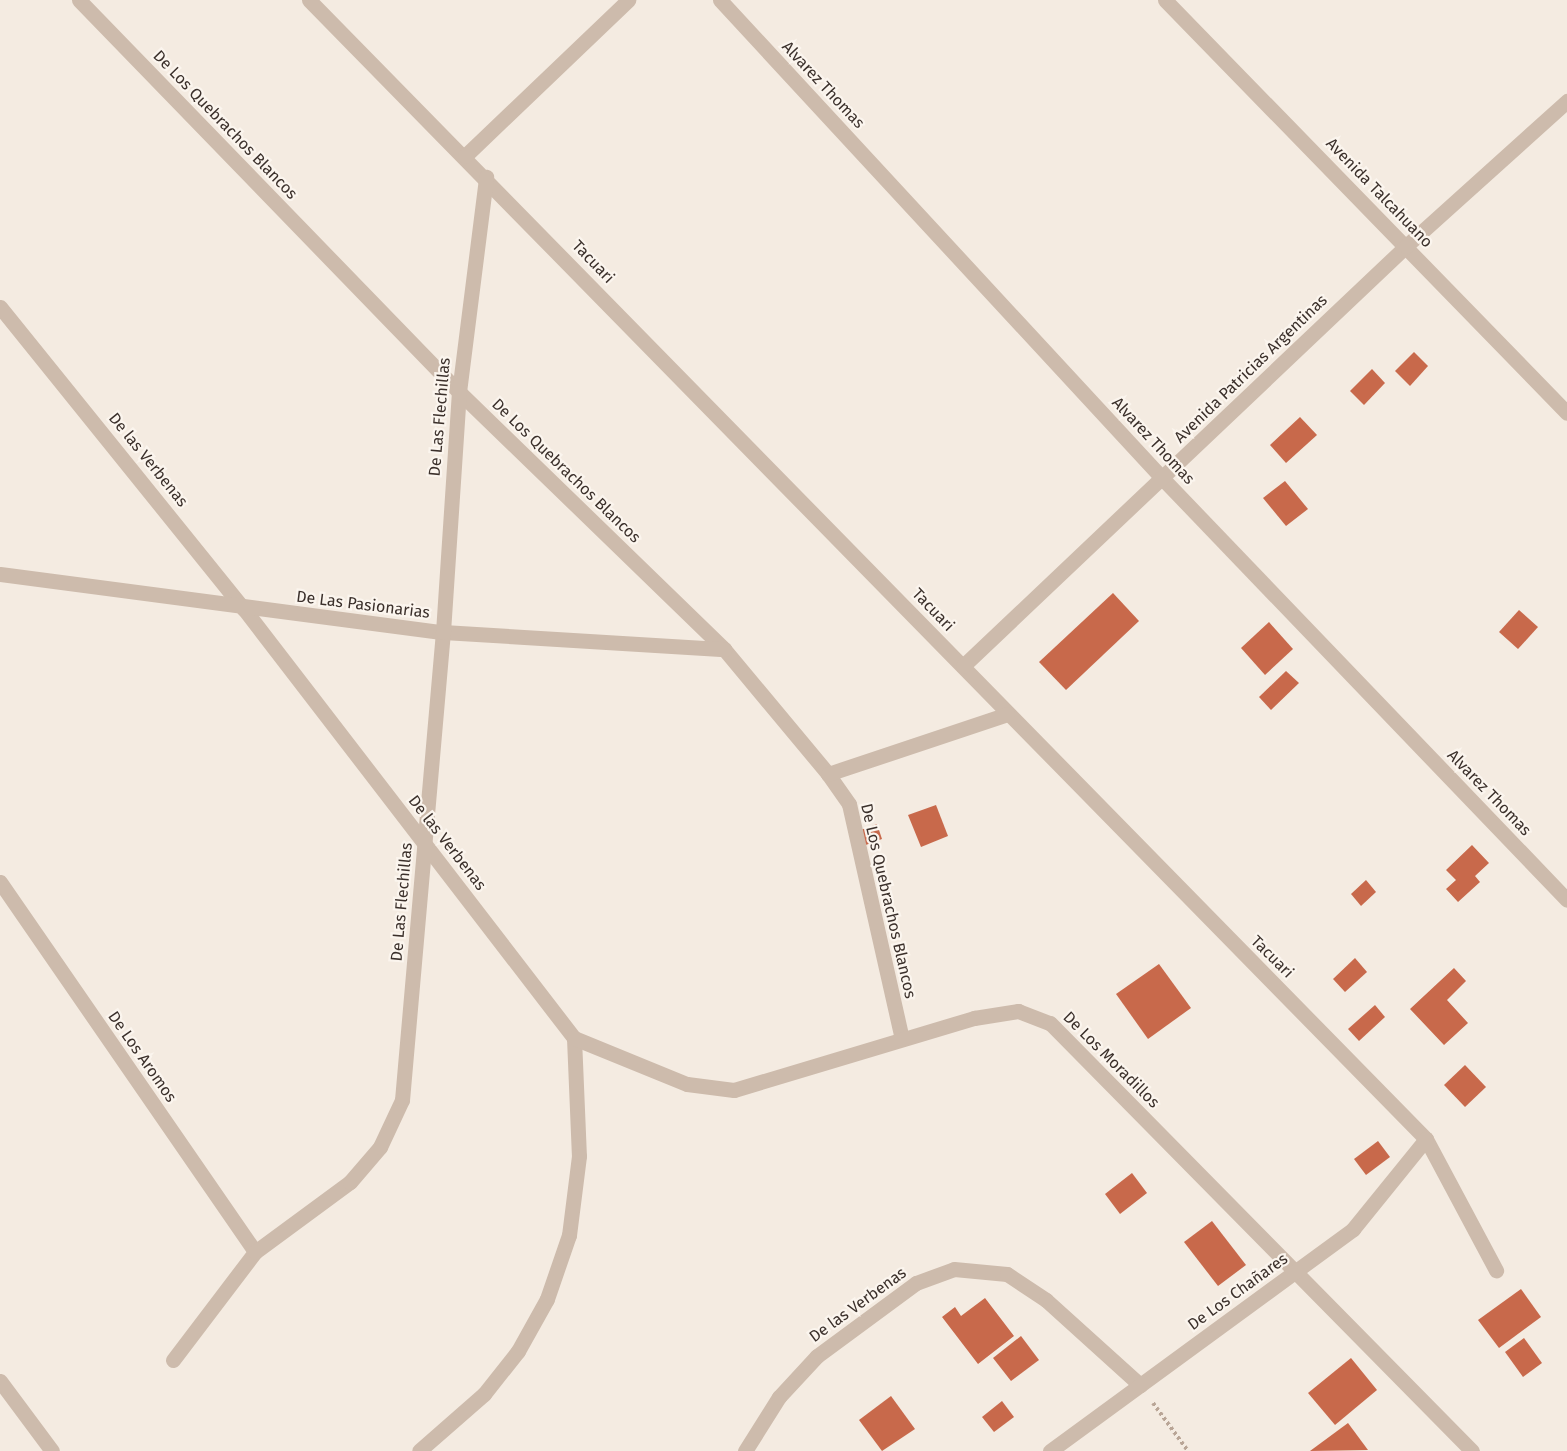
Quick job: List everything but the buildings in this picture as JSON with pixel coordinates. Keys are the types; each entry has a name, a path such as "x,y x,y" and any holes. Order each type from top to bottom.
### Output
{"street":[{"name":"De Los Quebrachos Blancos","path":"78,0 459,392 724,649 828,774 849,804 902,1039"},
{"name":"Tacuari","path":"309,0 486,177 963,666 1007,714 1426,1139 1496,1270"},
{"path":"465,156 628,0"},
{"name":"Alvarez Thomas","path":"720,0 1163,479 1567,900"},
{"name":"Avenida Talcahuano","path":"1165,0 1567,413"},
{"name":"Avenida Patricias Argentinas","path":"963,666 1163,479 1406,246 1567,101"},
{"name":"De Las Flechillas","path":"173,1360 255,1252 350,1182 380,1147 402,1100 443,632 459,392 486,177"},
{"name":"De las Verbenas","path":"0,307 244,609 574,1038"},
{"name":"De Las Pasionarias","path":"0,574 244,609 443,632 724,649"},
{"path":"828,774 1007,714"},
{"name":"De Los Aromos","path":"0,882 255,1252"},
{"name":"De Los Moradillos","path":"574,1038 687,1084 734,1090 974,1018 1018,1011 1050,1023 1472,1451"},
{"path":"419,1451 484,1394 518,1351 548,1299 569,1234 579,1156 574,1038"},
{"name":"De Los Chañares","path":"1050,1451 1353,1229 1426,1139"},
{"name":"De las Verbenas","path":"745,1451 779,1397 817,1356 916,1283 954,1269 1007,1274 1046,1300 1140,1384"},
{"path":"0,1381 52,1451"}],"path":[{"path":"1140,1384 1188,1451"}]}
